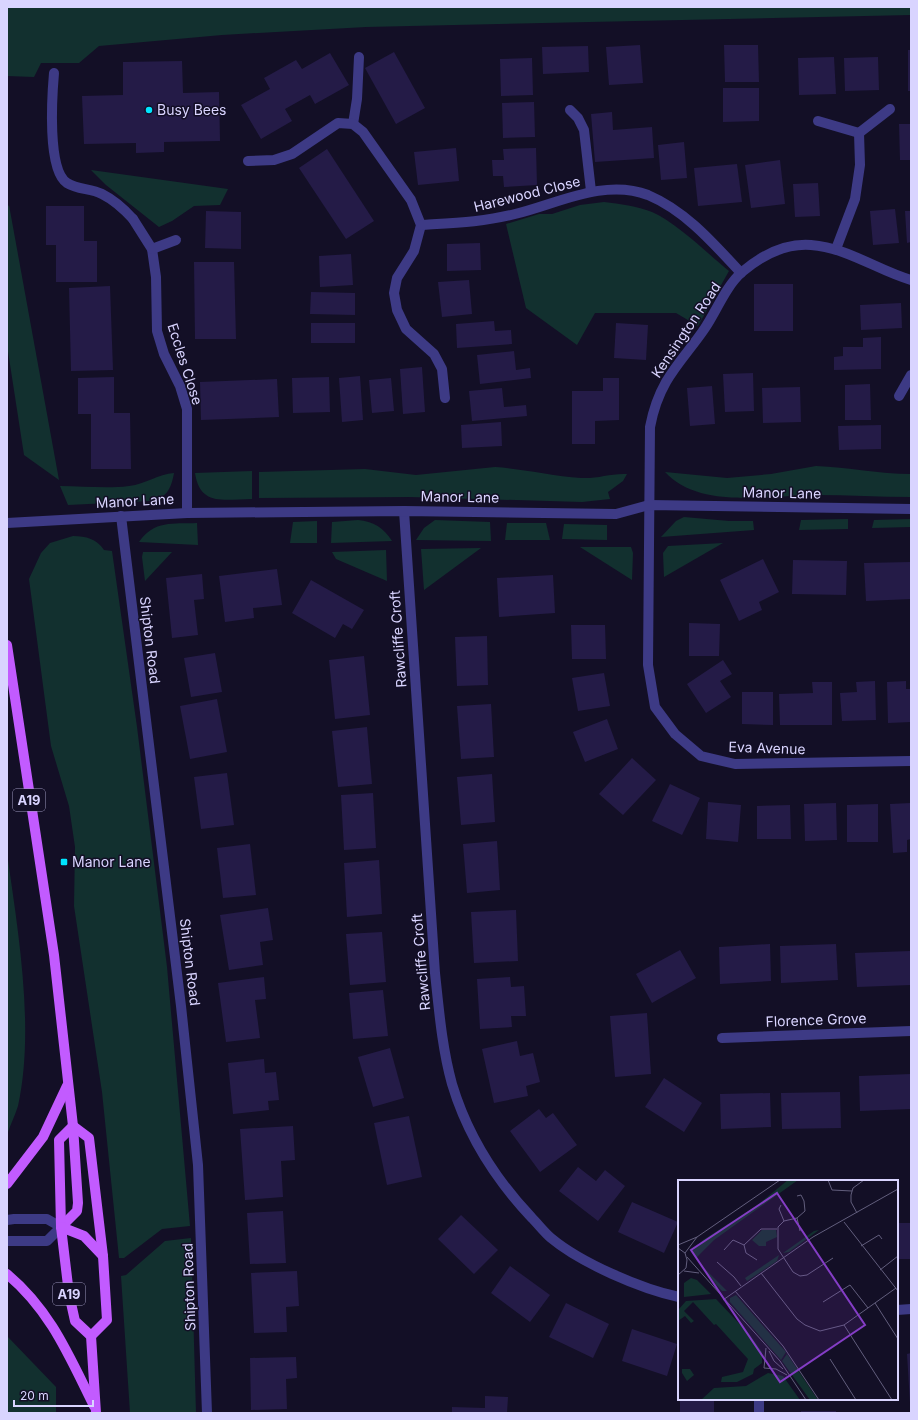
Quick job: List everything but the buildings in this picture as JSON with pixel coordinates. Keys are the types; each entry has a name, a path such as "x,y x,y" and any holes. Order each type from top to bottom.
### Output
{"main road":[{"name":"A19","path":"7,645 54,955 67,1085 73,1126 88,1138 103,1256 107,1320 91,1336 75,1321 69,1294 61,1227 59,1140 73,1126"},
{"path":"7,1184 43,1137 67,1085"},
{"path":"73,1126 78,1203 76,1211 61,1227 84,1236 103,1256"},
{"path":"7,1274 36,1302 55,1328 96,1411"},
{"path":"91,1336 96,1411"}],"street":[{"path":"353,124 359,57"},
{"name":"Eccles Close","path":"54,73 50,108 56,169 66,182 80,189 101,193 121,206 133,219 152,249 156,277 157,331 164,354 180,386 187,409 187,513"},
{"path":"859,133 890,109"},
{"name":"Harewood Close","path":"570,110 578,118 584,130 591,191"},
{"path":"818,121 859,133"},
{"path":"248,161 274,160 292,154 338,123 353,124 364,132 411,200 421,225 414,251 397,278 394,293 397,310 406,329 434,354 442,369 445,398"},
{"path":"836,249 855,199 860,165 859,133"},
{"name":"Harewood Close","path":"421,225 472,222 515,214 591,191 622,189 648,195 674,210 703,233 741,273"},
{"path":"152,249 176,240"},
{"name":"Kensington Road","path":"649,505 650,427 655,405 666,381 706,326 721,301 741,273 762,257 787,247 811,245 836,249 911,280"},
{"path":"899,396 911,375"},
{"name":"Manor Lane","path":"7,523 187,513 404,510 616,514 649,505 911,509"},
{"name":"Eva Avenue","path":"649,505 648,666 655,706 675,734 701,756 735,764 911,761"},
{"name":"Rawcliffe Croft","path":"404,510 435,973 441,1031 452,1084 466,1122 486,1159 512,1196 551,1238 586,1260 627,1280 678,1297"},
{"name":"Shipton Road","path":"121,516 181,1006 198,1165 207,1413"},
{"name":"Florence Grove","path":"722,1038 911,1031"},
{"path":"7,1220 47,1219 61,1227 47,1240 7,1241"},
{"path":"898,1310 911,1309"},
{"path":"759,1400 759,1413"}],"green space":[{"path":"7,7 911,7 911,15 366,27 222,35 99,46 79,63 41,63 34,77 7,76"},
{"path":"91,170 228,189 220,205 194,206 172,221 159,227 106,185"},
{"path":"604,202 640,208 662,217 692,239 729,271 698,326 676,313 595,313 577,345 526,308 506,224 539,214 552,214 580,205"},
{"path":"9,205 59,480 24,455 7,345 7,208"},
{"path":"816,466 911,474 911,497 816,495 736,498 716,496 697,492 680,484 665,472 727,478 771,474"},
{"path":"495,467 581,478 627,474 623,481 608,492 610,499 582,502 410,497 259,498 259,472 365,469 416,475"},
{"path":"252,471 252,499 232,500 215,499 208,496 202,491 198,484 195,473"},
{"path":"174,473 170,488 167,492 160,498 150,501 68,505 60,486 121,487 135,485 163,475"},
{"path":"684,517 729,521 753,521 754,530 661,537 676,521"},
{"path":"848,519 848,529 799,530 801,520"},
{"path":"911,519 911,527 872,528 874,520"},
{"path":"358,520 369,522 378,526 392,541 331,543 332,522"},
{"path":"435,520 490,522 491,541 416,540 424,528"},
{"path":"317,521 317,543 290,543 293,522"},
{"path":"197,523 198,545 139,542 151,530 158,527 172,524"},
{"path":"507,523 546,523 550,540 505,540"},
{"path":"564,524 607,525 607,540 562,539"},
{"path":"73,536 91,539 98,543 104,550 112,551 137,727 167,967 190,1226 162,1229 124,1258 119,1258 102,1092 74,906 75,847 69,806 51,746 29,579 41,553 50,543"},
{"path":"723,543 664,577 663,553 668,546"},
{"path":"580,547 631,547 633,553 632,580"},
{"path":"481,548 424,590 421,549"},
{"path":"386,550 387,581 336,559 332,552"},
{"path":"143,552 172,552 145,581 142,557"},
{"path":"7,853 20,947 25,1013 25,1045 23,1076 18,1106 7,1135"},
{"path":"191,1238 196,1413 130,1413 121,1276 126,1275 165,1241"},
{"path":"7,1336 56,1387 56,1413 7,1413"}],"place":[{"name":"Busy Bees","path":"149,110"},
{"name":"Manor Lane","path":"64,862"}]}
